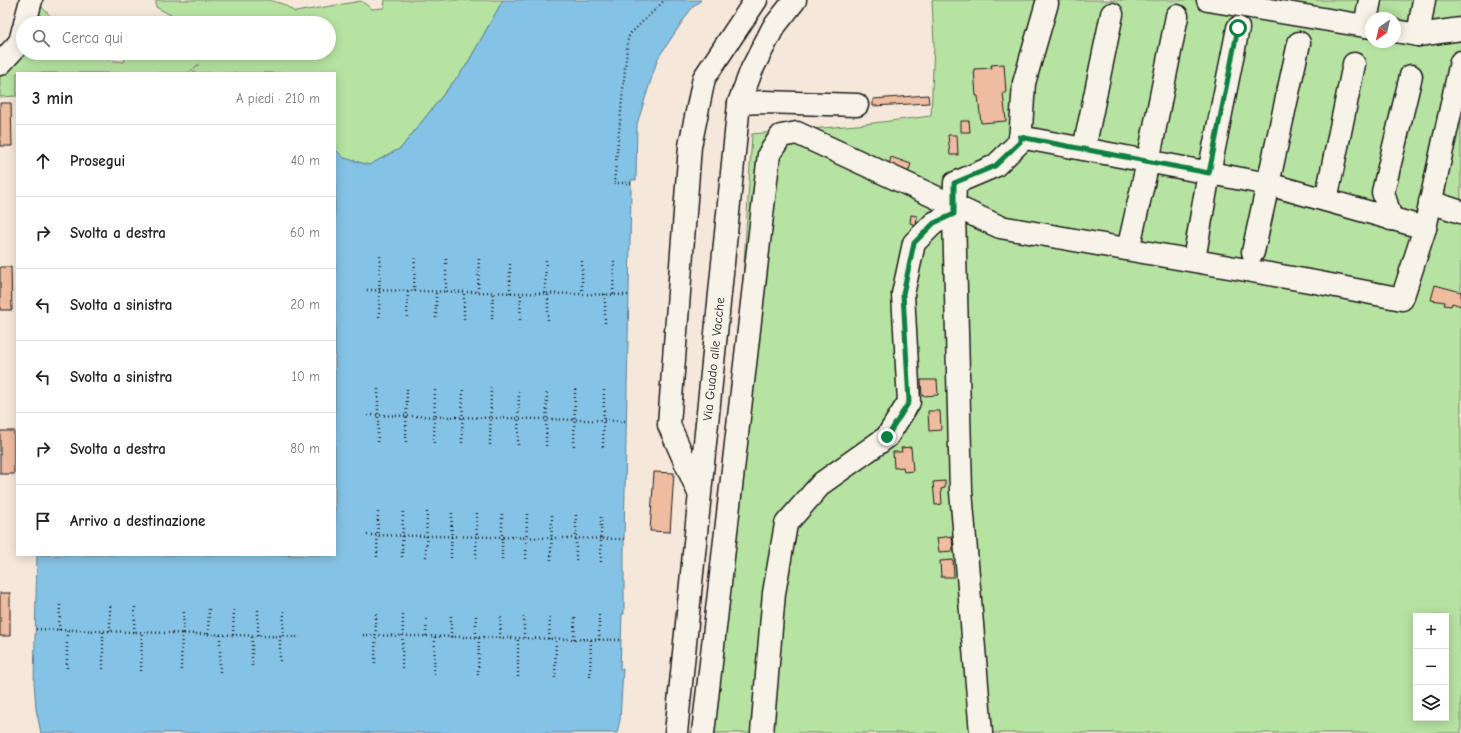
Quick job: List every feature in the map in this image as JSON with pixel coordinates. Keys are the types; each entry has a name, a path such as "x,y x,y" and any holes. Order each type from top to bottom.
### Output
{"lane":[{"path":"27,16 31,0"},
{"path":"699,494 668,425 690,146 704,78 756,0"},
{"name":"Via Guado alle Vacche","path":"676,733 738,103 752,69 773,28 795,0"},
{"path":"1208,0 1303,8 1365,26"},
{"path":"1369,12 1370,0"},
{"path":"1418,35 1424,0"},
{"path":"981,733 962,491 954,183 995,166 1020,142 1024,83 1047,3"},
{"path":"1084,149 1112,14"},
{"path":"1130,241 1148,162 1177,16"},
{"path":"1195,254 1209,173 1238,28"},
{"path":"1401,32 1418,35 1461,29"},
{"path":"1253,252 1299,43"},
{"path":"0,64 16,46"},
{"path":"703,733 769,154 781,136 797,133 954,210 1000,227 1402,299 1424,228 1461,62"},
{"path":"1326,200 1354,64"},
{"path":"1391,219 1383,192 1410,76"},
{"path":"738,103 765,102 857,105"},
{"path":"1020,137 1268,184 1424,228"},
{"path":"1430,202 1461,212"},
{"path":"762,733 774,593 786,524 822,483 887,437 909,402 903,294 914,243 934,223 954,210"}],"path":[{"path":"631,183 614,183 628,38 631,33 665,0"},
{"path":"379,317 380,255"},
{"path":"414,291 415,256"},
{"path":"478,256 478,292"},
{"path":"446,257 446,292"},
{"path":"510,258 510,293"},
{"path":"546,258 548,320"},
{"path":"582,260 582,294"},
{"path":"613,294 614,260"},
{"path":"367,290 628,295"},
{"path":"407,317 408,291"},
{"path":"436,291 436,318"},
{"path":"464,292 464,319"},
{"path":"492,319 493,292"},
{"path":"520,293 520,320"},
{"path":"605,294 605,323"},
{"path":"378,386 378,442"},
{"path":"406,442 407,386"},
{"path":"434,443 435,388"},
{"path":"462,443 463,388"},
{"path":"490,445 491,388"},
{"path":"518,445 519,389"},
{"path":"574,446 575,389"},
{"path":"546,446 547,390"},
{"path":"603,448 604,390"},
{"path":"368,415 626,421"},
{"path":"377,556 378,510"},
{"path":"402,557 403,511"},
{"path":"426,556 427,511"},
{"path":"451,558 452,512"},
{"path":"476,558 477,512"},
{"path":"502,513 502,559"},
{"path":"526,559 527,513"},
{"path":"551,560 552,514"},
{"path":"576,514 576,560"},
{"path":"601,514 601,562"},
{"path":"367,535 624,539"},
{"path":"59,630 60,605"},
{"path":"110,606 110,631"},
{"path":"134,632 135,607"},
{"path":"208,634 209,608"},
{"path":"258,608 258,635"},
{"path":"181,670 184,609"},
{"path":"233,635 234,609"},
{"path":"280,661 284,610"},
{"path":"375,663 376,611"},
{"path":"402,668 403,612"},
{"path":"426,636 427,612"},
{"path":"450,637 451,613"},
{"path":"476,613 478,675"},
{"path":"599,640 600,613"},
{"path":"500,638 501,614"},
{"path":"524,615 524,638"},
{"path":"549,639 550,615"},
{"path":"574,639 575,615"},
{"path":"36,629 300,637"},
{"path":"67,668 68,630"},
{"path":"103,631 103,669"},
{"path":"141,671 142,632"},
{"path":"220,634 220,672"},
{"path":"252,635 252,666"},
{"path":"363,635 621,640"},
{"path":"434,674 435,636"},
{"path":"518,638 518,677"},
{"path":"555,678 556,639"},
{"path":"590,677 591,640"}],"green space":[{"path":"156,0 269,0 283,4 295,12 361,1 372,9 384,8 385,0 503,0 466,66 401,148 369,165 344,158 336,150 336,72 193,72 199,64 189,72 16,72 16,96 0,97 0,71 16,58 16,60 108,60 124,62 125,60 336,60 336,16 172,16 156,7"},
{"path":"932,0 1461,0 1461,733 715,733 752,134 857,125 931,116 934,44"},
{"path":"38,3 50,16 37,16"}],"water":[{"path":"503,0 701,0 691,9 658,58 637,124 636,180 631,180 624,539 624,614 622,614 620,669 623,669 620,720 617,733 41,733 36,709 34,682 37,556 336,556 336,150 344,158 369,165 401,148 466,66"}],"building":[{"path":"1004,64 1006,93 1003,93 1006,121 981,123 978,96 976,96 974,69 992,68 991,65"},
{"path":"928,95 929,103 873,106 873,99"},
{"path":"0,103 11,103 12,146 0,146"},
{"path":"961,121 969,121 970,132 961,132"},
{"path":"948,135 957,135 958,155 950,155"},
{"path":"891,157 911,164 907,175 888,168"},
{"path":"911,215 917,216 916,225 910,223"},
{"path":"0,267 11,267 12,310 0,310"},
{"path":"1435,285 1461,292 1461,306 1452,303 1451,306 1444,305 1445,302 1431,300"},
{"path":"921,380 937,380 938,395 922,396"},
{"path":"928,411 940,411 941,430 929,431"},
{"path":"0,431 14,431 14,474 0,474"},
{"path":"911,447 913,471 904,472 903,467 894,468 893,452 902,452 901,448"},
{"path":"654,472 674,473 670,532 650,531"},
{"path":"945,481 945,488 941,489 942,504 935,505 933,482"},
{"path":"952,536 953,551 939,552 937,538"},
{"path":"953,560 954,577 941,577 940,561"},
{"path":"0,593 10,593 10,636 0,636"}],"route":[{"path":"887,437 909,402 903,294 914,243 934,223 954,214 954,183 995,166 1020,142 1020,137 1209,173 1238,28"}]}
